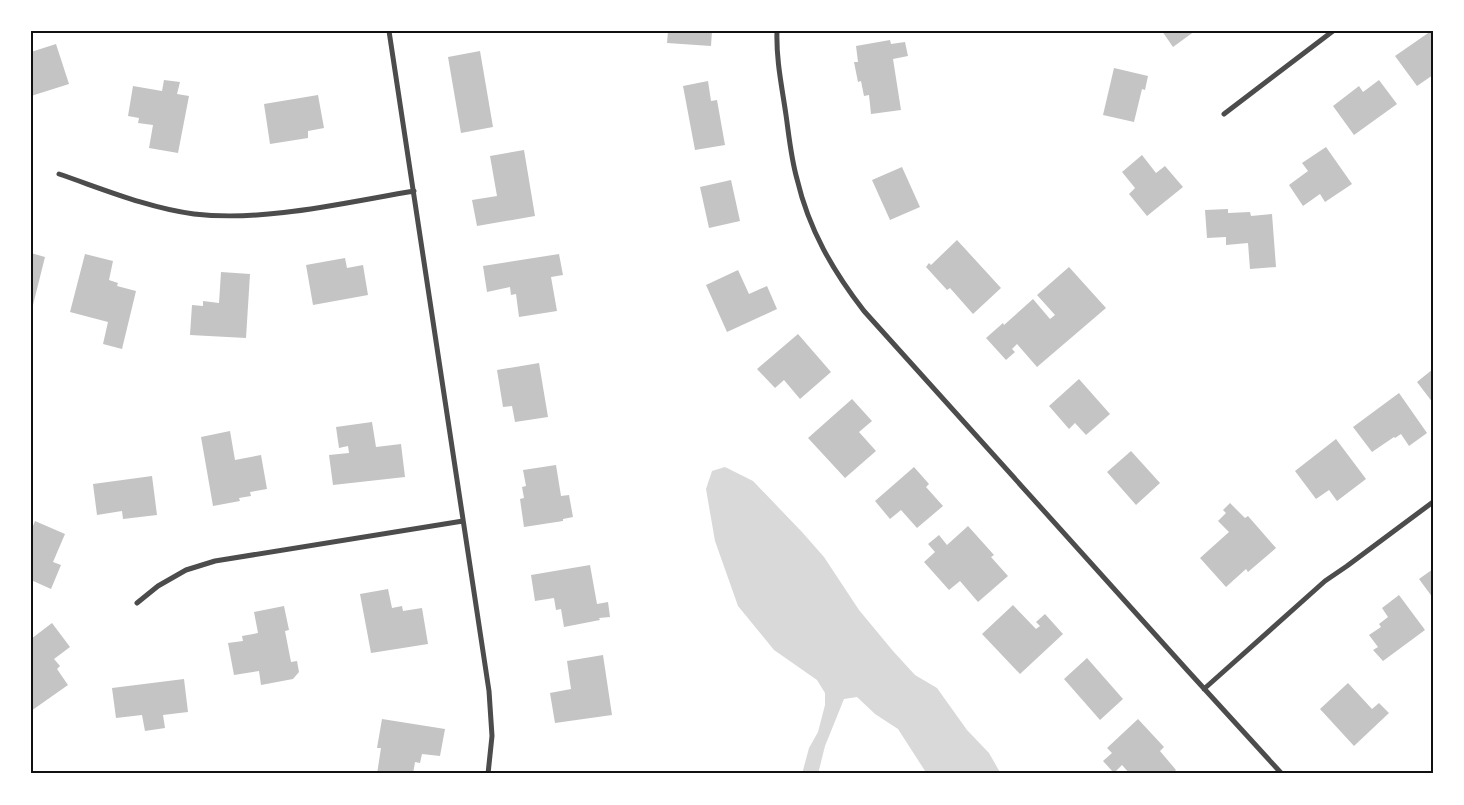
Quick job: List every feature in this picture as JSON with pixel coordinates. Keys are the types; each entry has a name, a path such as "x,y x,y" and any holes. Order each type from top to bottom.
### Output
{"street":[{"path":"389,31 491,701 492,736 488,774"},
{"path":"777,31 778,60 796,178 802,201 815,234 836,274 864,311 1282,774"},
{"path":"1224,114 1333,31"},
{"path":"59,174 150,205 181,212 220,216 267,214 414,191"},
{"path":"1204,689 1325,580 1347,566 1433,502"},
{"path":"137,603 158,586 179,574 215,561 463,521"}],"shaded area":[{"path":"725,467 753,481 802,532 824,557 859,610 915,675 937,688 967,730 989,753 1001,774 927,774 898,729 875,714 857,697 844,699 825,746 818,774 802,774 809,748 818,732 825,705 825,693 817,680 774,650 738,606 715,541 706,489 712,471"}],"building":[{"path":"668,31 712,31 711,46 667,43"},
{"path":"1162,31 1195,31 1173,47"},
{"path":"1433,31 1433,75 1417,86 1395,56"},
{"path":"890,40 891,44 905,42 908,56 893,59 901,110 871,114 869,95 864,96 861,81 858,82 854,62 858,62 856,46"},
{"path":"56,44 69,84 31,96 31,52"},
{"path":"480,51 493,127 461,133 448,57"},
{"path":"1114,68 1148,76 1145,90 1142,89 1134,122 1103,115"},
{"path":"164,80 180,82 177,94 189,96 178,153 149,148 153,125 138,123 139,118 128,116 133,86 162,91"},
{"path":"1379,80 1397,104 1354,135 1333,106 1359,86 1363,92"},
{"path":"708,81 711,101 717,100 725,145 695,150 683,86"},
{"path":"318,95 324,128 308,131 308,138 270,144 264,104"},
{"path":"1326,147 1352,184 1325,202 1320,194 1303,206 1289,185 1308,171 1302,163"},
{"path":"524,150 535,216 477,226 472,200 497,196 490,156"},
{"path":"1142,155 1156,173 1165,166 1183,187 1147,216 1129,194 1135,188 1122,172"},
{"path":"902,167 920,207 890,220 872,180"},
{"path":"731,180 740,221 709,228 700,187"},
{"path":"1228,209 1228,213 1250,212 1251,216 1272,214 1276,267 1250,269 1248,243 1226,245 1226,237 1207,238 1205,210"},
{"path":"957,240 1001,288 973,314 950,288 947,290 926,267 929,263 931,265"},
{"path":"31,253 45,257 32,309 31,309"},
{"path":"85,254 113,261 109,280 118,283 117,286 136,291 122,349 103,344 108,322 70,312"},
{"path":"559,254 563,275 551,277 557,311 519,317 516,294 511,295 510,287 487,292 483,266"},
{"path":"345,258 347,268 363,265 368,295 313,305 306,265"},
{"path":"1069,267 1106,308 1037,367 1017,344 1012,349 1015,352 1006,360 986,338 1033,299 1050,319 1055,315 1037,295"},
{"path":"738,270 749,294 767,286 777,309 727,332 706,285"},
{"path":"221,272 250,274 246,338 190,335 192,305 203,306 203,301 219,303"},
{"path":"798,334 831,372 800,399 784,380 775,388 757,369"},
{"path":"539,363 548,417 515,422 512,406 503,407 497,370"},
{"path":"1433,369 1433,403 1417,382"},
{"path":"1079,379 1110,414 1086,435 1075,423 1069,429 1049,406"},
{"path":"1399,393 1427,433 1409,446 1401,434 1372,452 1353,427"},
{"path":"852,399 872,421 859,432 876,451 845,478 808,438"},
{"path":"372,422 376,447 401,444 405,477 333,485 329,455 349,453 348,446 339,448 336,427"},
{"path":"230,431 235,460 261,455 267,489 250,492 251,496 239,498 240,501 213,506 201,437"},
{"path":"1336,439 1366,479 1337,501 1329,490 1316,499 1295,471"},
{"path":"1131,451 1160,483 1136,505 1107,472"},
{"path":"556,465 561,496 569,495 573,517 563,519 563,521 524,527 520,499 524,498 522,487 526,486 523,470"},
{"path":"914,467 929,484 926,487 943,506 917,528 901,510 890,519 875,501"},
{"path":"152,476 157,515 123,519 122,511 97,515 93,484"},
{"path":"1230,503 1245,518 1248,516 1276,548 1248,572 1246,569 1226,587 1200,558 1229,532 1218,521 1226,513 1223,510"},
{"path":"35,521 65,534 53,562 61,565 51,589 31,580 31,531"},
{"path":"968,526 994,555 991,557 1008,576 978,602 960,581 949,590 924,562 935,552 928,544 939,535 947,545"},
{"path":"590,565 597,604 608,602 610,617 564,627 561,609 556,610 554,598 535,601 531,575"},
{"path":"1433,569 1433,598 1419,579"},
{"path":"388,589 392,608 402,606 403,611 422,608 428,644 371,653 360,594"},
{"path":"1399,595 1425,630 1383,661 1373,650 1378,647 1369,635 1381,627 1379,624 1388,617 1382,608"},
{"path":"1013,605 1036,629 1040,626 1036,622 1045,614 1063,634 1020,674 982,634"},
{"path":"284,606 289,630 285,631 291,662 297,661 299,672 293,679 261,685 259,671 234,675 228,643 243,641 242,636 258,633 254,612"},
{"path":"52,623 70,647 54,659 60,666 57,669 68,685 31,711 31,639"},
{"path":"603,655 612,715 555,723 550,693 571,689 567,661"},
{"path":"1087,658 1123,699 1100,720 1064,679"},
{"path":"184,679 188,712 163,715 165,728 145,731 142,715 116,718 112,688"},
{"path":"1348,683 1372,709 1379,703 1389,713 1354,746 1320,709"},
{"path":"382,719 445,729 440,756 422,754 420,763 415,762 413,774 377,774 381,748 377,748"},
{"path":"1138,719 1164,747 1160,751 1176,770 1172,774 1130,774 1122,765 1114,773 1103,761 1112,753 1107,748"}]}
